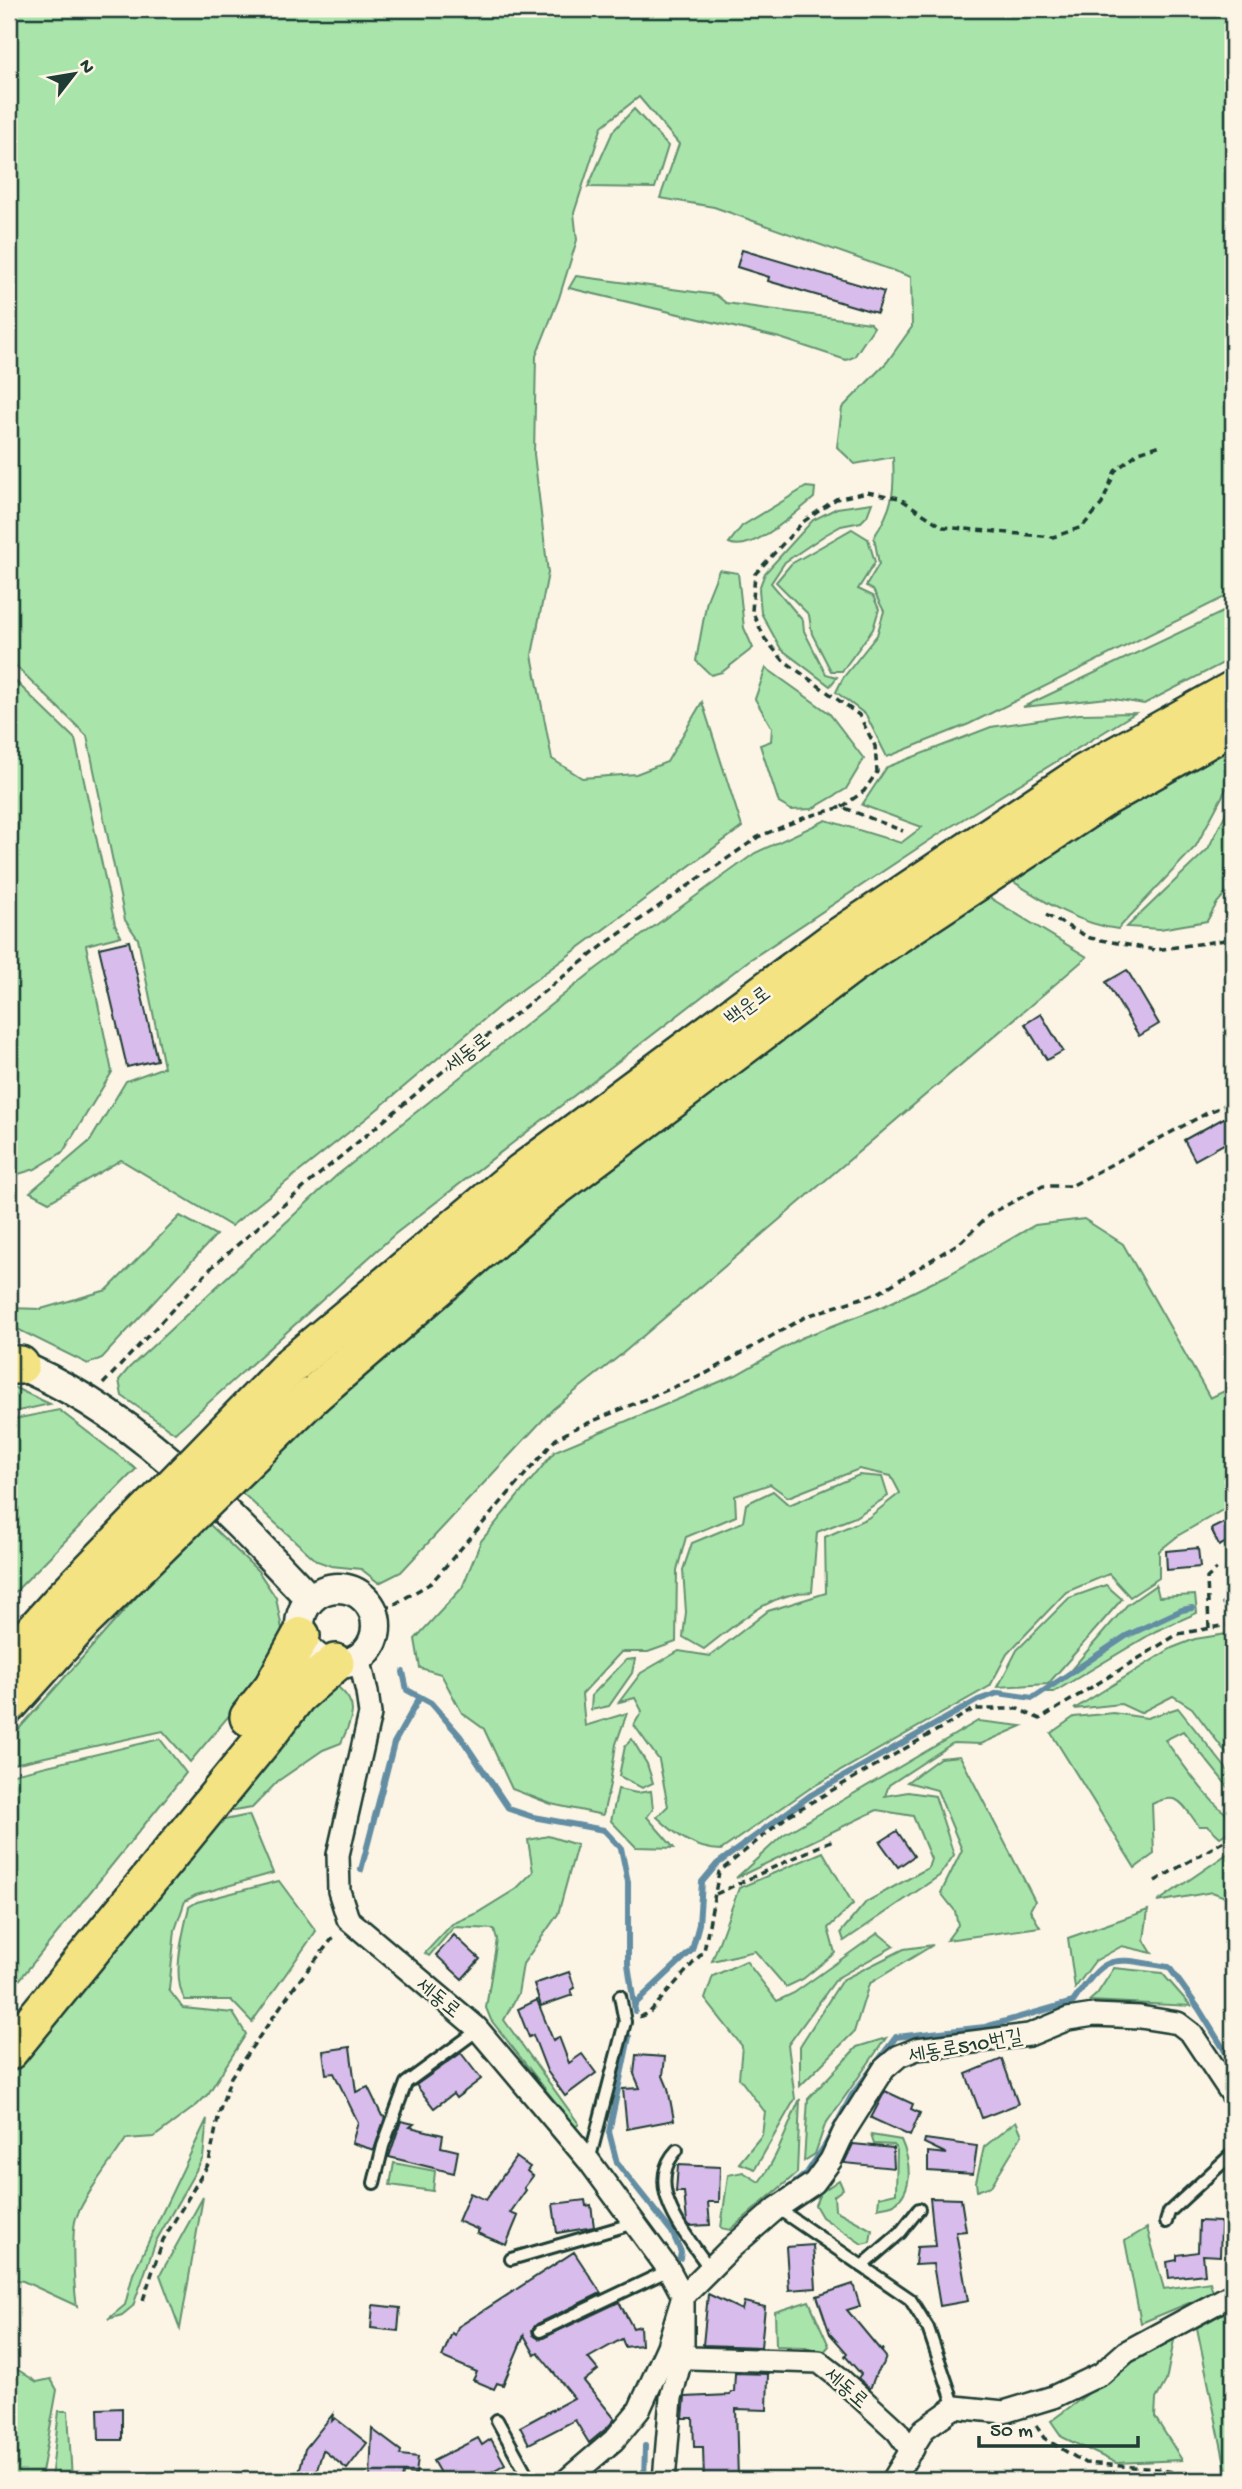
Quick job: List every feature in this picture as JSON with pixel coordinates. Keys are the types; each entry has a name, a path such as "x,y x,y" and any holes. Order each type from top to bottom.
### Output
{"highway":[{"name":"백운로","path":"72,1611 292,1364 522,1172 833,941 1085,773 1233,690"},
{"name":"백운로","path":"72,1611 313,1395 544,1196 852,964 1104,798 1233,725"},
{"path":"9,1659 72,1611"},
{"path":"9,1704 72,1611"},
{"path":"9,2015 273,1687 301,1636"},
{"path":"9,2052 297,1696 347,1660"}],"street":[{"path":"12,1364 87,1401 153,1447 226,1510 310,1599"},
{"path":"332,1588 355,1592 365,1599 374,1616 376,1633 372,1644 347,1660 328,1663 316,1657 301,1636 303,1610 310,1599 332,1588"},
{"path":"347,1660 370,1714 338,1854 340,1891 348,1919"},
{"name":"세동로","path":"348,1919 478,2030 589,2161 669,2270 683,2296 682,2351 671,2398 664,2480"},
{"name":"세동로510번길","path":"683,2296 778,2208 814,2183 831,2160 844,2132 884,2069 899,2056 917,2049 1028,2035 1068,2019 1094,2015 1140,2017 1178,2023 1191,2033 1233,2096"},
{"path":"893,2480 924,2429 954,2407 1003,2412 1053,2397 1101,2374 1126,2352 1233,2294"},
{"path":"567,2480 614,2440 639,2410 668,2346 683,2296"},
{"name":"세동로","path":"682,2351 691,2358 819,2362 897,2431 913,2449"}],"lane":[{"path":"589,2161 625,2022 620,1996"},
{"path":"374,2183 383,2146 406,2083 478,2030"},
{"path":"677,2150 669,2158 662,2182 675,2219 710,2269"},
{"path":"1166,2222 1169,2212 1233,2153"},
{"path":"778,2208 910,2299 928,2328 954,2407"},
{"path":"862,2266 900,2233 919,2209"},
{"path":"511,2259 635,2224"},
{"path":"540,2331 669,2270"},
{"path":"497,2420 530,2480"}],"path":[{"path":"842,807 864,791 877,772 875,746 859,715 783,660 765,639 752,611 755,574 803,522 836,499 867,492 899,498 943,527 1053,537 1063,534 1082,527 1102,504 1115,471 1139,452 1161,445"},
{"path":"842,807 903,831"},
{"name":"세동로","path":"87,1401 214,1265 458,1058 606,944 758,837 806,817 842,807"},
{"path":"1046,915 1090,938 1155,950 1233,939"},
{"path":"374,1616 431,1583 556,1439 705,1374 807,1316 880,1292 962,1241 990,1214 1043,1186 1071,1186 1209,1111 1233,1102"},
{"path":"1209,1629 1207,1578 1217,1569"},
{"path":"625,2022 649,2013 704,1951 719,1872 789,1815 974,1709 1018,1709 1040,1719 1178,1634 1233,1624"},
{"path":"1155,1881 1233,1836"},
{"path":"715,1894 835,1839"},
{"path":"144,2300 163,2240 208,2163 219,2113 231,2077 295,1986 348,1919"},
{"path":"1023,2406 1044,2438 1086,2463 1158,2469 1212,2480"}],"green space":[{"path":"9,9 1233,9 1233,593 969,724 887,757 866,715 836,692 843,678 877,635 884,611 873,590 866,586 879,564 874,537 891,499 893,457 855,464 837,447 842,408 887,362 912,327 911,277 714,207 660,198 679,144 639,97 602,126 574,213 577,240 559,298 536,356 534,454 548,573 532,655 552,759 582,778 636,774 667,762 702,702 742,827 500,1006 368,1117 231,1226 121,1160 49,1202 30,1192 90,1141 126,1081 164,1067 138,939 125,920 87,736 9,659"},
{"path":"634,109 668,146 655,188 588,187 613,131"},
{"path":"576,276 716,295 726,303 870,323 874,327 854,357 846,360 780,338 569,288"},
{"path":"806,487 815,488 814,498 773,530 749,543 729,543 742,526"},
{"path":"872,503 867,516 861,522 841,526 785,562 771,583 803,621 804,631 826,674 837,677 830,686 781,649 761,613 759,589 765,573 813,520 837,508"},
{"path":"852,529 868,539 875,562 858,589 873,596 879,609 873,629 842,671 831,671 812,634 809,615 776,582 791,564"},
{"path":"719,570 738,573 744,628 753,648 722,672 711,675 696,661 707,600"},
{"path":"1233,607 1233,658 1144,704 1108,698 1023,707"},
{"path":"766,668 829,713 864,759 846,789 812,809 791,810 779,803 760,745 771,741 772,728 755,699"},
{"path":"9,675 75,739 115,925 121,936 86,945 112,1072 63,1152 35,1169 9,1177"},
{"path":"1135,713 942,832 748,961 395,1234 175,1433 122,1396 119,1380 129,1368 336,1176 597,968 755,853 826,820 901,843 922,827 862,805 887,767 991,727 1079,714"},
{"path":"1233,744 1233,776 1196,846 1118,929 1073,916 1006,877"},
{"path":"1233,799 1233,885 1217,903 1207,921 1160,929 1127,927 1208,849"},
{"path":"987,896 1087,957 622,1354 553,1409 401,1572 379,1583 361,1569 331,1566 317,1561 238,1489 379,1361 546,1216 863,978"},
{"path":"180,1216 216,1235 102,1358 88,1364 9,1325 9,1308 41,1309 107,1290"},
{"path":"1084,1219 1123,1244 1210,1398 1233,1387 1233,1504 1179,1535 1159,1551 1159,1578 1130,1597 1109,1574 1066,1592 1007,1654 990,1686 809,1789 721,1850 703,1847 678,1835 657,1817 668,1806 659,1760 634,1725 642,1711 635,1698 619,1702 641,1673 679,1651 710,1656 768,1611 826,1593 825,1537 868,1518 900,1493 891,1476 859,1469 788,1497 770,1484 735,1496 736,1516 686,1537 677,1570 676,1642 648,1652 621,1652 582,1694 585,1726 627,1713 616,1744 603,1815 551,1804 512,1789 484,1729 462,1713 441,1674 420,1668 415,1639 462,1588 481,1541 555,1451 736,1375 801,1338 884,1306 948,1275 1035,1225"},
{"path":"9,1386 13,1387 50,1404 9,1413"},
{"path":"59,1410 136,1469 9,1598 9,1420"},
{"path":"859,1475 882,1477 888,1496 855,1517 817,1532 812,1592 796,1593 768,1603 704,1649 683,1637 686,1612 683,1570 692,1543 743,1522 746,1504 773,1491 789,1505"},
{"path":"205,1520 258,1571 276,1598 282,1629 269,1668 190,1762 163,1731 9,1765 9,1740"},
{"path":"1106,1585 1122,1599 1048,1684 998,1687 1017,1650 1069,1598"},
{"path":"1156,1585 1159,1597 1195,1595 1197,1613 1156,1631 1054,1692 1046,1692 1070,1671 1127,1605"},
{"path":"1233,1633 1233,1762 1192,1708 1173,1696 1140,1713 1121,1704 1074,1709 1172,1648 1195,1639"},
{"path":"635,1659 632,1673 609,1706 591,1710 592,1695 626,1660"},
{"path":"338,1687 352,1707 351,1720 341,1743 323,1750 278,1781 252,1808 221,1813 320,1690"},
{"path":"1178,1708 1233,1777 1233,1793 1183,1731 1165,1740 1207,1795 1225,1813 1233,1817 1233,1829 1220,1837 1208,1826 1199,1826 1180,1802 1175,1799 1161,1800 1152,1804 1154,1854 1135,1868 1051,1733 1074,1717 1113,1713 1147,1718"},
{"path":"978,1721 1022,1726 981,1744 953,1743 889,1785 885,1796 908,1792 935,1796 954,1855 939,1876 844,1941 841,1932 866,1902 928,1868 931,1859 913,1816 877,1810 736,1878 783,1835"},
{"path":"160,1739 186,1773 9,1993 9,1775"},
{"path":"632,1739 647,1764 653,1783 642,1788 619,1776 625,1746"},
{"path":"960,1756 1035,1901 1030,1910 1040,1927 947,1940 958,1925 955,1911 941,1893 962,1850 937,1790 907,1782 940,1758"},
{"path":"618,1789 637,1793 651,1791 653,1809 647,1817 674,1848 636,1847 611,1821"},
{"path":"249,1815 273,1873 196,1895 185,1901 175,1930 169,1990 183,2008 233,2013 246,2034 208,2094 197,2105 154,2137 126,2139 92,2188 74,2225 77,2306 23,2281 9,2278 9,2069 210,1823"},
{"path":"548,1836 577,1845 558,1914 523,1964 518,1994 504,2020 579,2124 575,2127 491,2020 486,2008 497,1939 494,1929 454,1927 429,1956 425,1953 452,1924 477,1913 516,1889 533,1872 528,1840"},
{"path":"1233,1850 1233,1900 1212,1892 1157,1902"},
{"path":"823,1852 853,1904 828,1928 835,1953 803,1979 786,1987 755,1951 712,1961 739,1888"},
{"path":"279,1881 316,1931 252,2022 231,2000 185,2000 179,1979 179,1967 181,1942 189,1907 197,1902"},
{"path":"1148,1910 1144,1940 1152,1953 1122,1946 1095,1961 1075,1988 1068,1938"},
{"path":"878,1933 894,1946 837,1978 788,2045 795,2099 755,2169 739,2163 762,2135 765,2112 739,2078 742,2046 705,1999 713,1976 746,1961 777,2001 794,1993"},
{"path":"933,1945 869,1984 854,2032 800,2086 800,2046 842,1980 904,1949"},
{"path":"1114,1968 1162,1973 1191,2006 1089,2001 1097,1994"},
{"path":"886,2038 825,2125 815,2154 804,2161 808,2099 857,2047"},
{"path":"800,2099 797,2173 730,2230 721,2228 728,2175 743,2172 759,2182 777,2153"},
{"path":"207,2119 203,2158 156,2241 133,2306 122,2315 108,2319 125,2305 133,2274"},
{"path":"1016,2121 1022,2135 991,2186 977,2191 976,2182 984,2147"},
{"path":"871,2135 901,2140 907,2156 909,2174 901,2198 894,2204 878,2208 879,2197 896,2193 897,2150 894,2145 874,2144"},
{"path":"394,2163 435,2171 433,2191 390,2185"},
{"path":"839,2180 843,2189 834,2196 835,2210 872,2230 870,2242 862,2244 822,2217 815,2205 820,2193"},
{"path":"203,2197 180,2329 160,2275"},
{"path":"1147,2228 1164,2289 1210,2282 1213,2293 1141,2323 1125,2241"},
{"path":"809,2301 829,2346 822,2354 803,2347 776,2346 775,2312"},
{"path":"1233,2308 1233,2472 1226,2469 1197,2328"},
{"path":"1175,2335 1166,2381 1156,2399 1155,2417 1182,2460 1116,2463 1062,2437 1051,2421 1150,2348"},
{"path":"9,2369 18,2370 37,2382 51,2379 57,2390 41,2478 9,2478"},
{"path":"59,2411 68,2411 72,2480 51,2480"}],"building":[{"path":"742,250 884,292 877,313 768,281 769,277 737,267"},
{"path":"129,941 157,1060 127,1067 99,948"},
{"path":"1127,970 1159,1024 1139,1036 1106,982"},
{"path":"1041,1014 1063,1051 1047,1060 1025,1024"},
{"path":"1233,1113 1233,1139 1195,1160 1184,1140"},
{"path":"1229,1520 1233,1539 1219,1546 1211,1529"},
{"path":"1198,1548 1200,1567 1167,1570 1166,1551"},
{"path":"897,1831 914,1856 898,1867 880,1842"},
{"path":"454,1935 480,1959 462,1979 436,1955"},
{"path":"569,1972 575,1988 571,1990 573,1995 541,2006 534,1984"},
{"path":"537,2000 553,2040 559,2037 569,2063 582,2054 596,2073 565,2096 547,2071 533,2035 529,2037 518,2009"},
{"path":"350,2047 356,2092 368,2087 382,2116 385,2117 374,2150 352,2143 358,2122 334,2073 326,2074 323,2051"},
{"path":"461,2053 481,2079 456,2098 453,2094 434,2108 416,2085"},
{"path":"636,2055 665,2057 663,2076 674,2120 627,2129 623,2089 640,2088 634,2074"},
{"path":"1002,2059 1018,2104 982,2118 966,2074"},
{"path":"885,2091 913,2104 911,2109 920,2113 910,2136 871,2118"},
{"path":"401,2121 414,2124 410,2127 443,2135 441,2147 458,2151 454,2173 389,2157"},
{"path":"925,2139 977,2146 973,2174 928,2171 928,2152 947,2154 924,2143"},
{"path":"853,2144 893,2148 894,2168 844,2163"},
{"path":"516,2157 530,2167 527,2171 533,2176 510,2213 518,2216 506,2245 477,2233 479,2230 458,2221 470,2193 486,2200"},
{"path":"678,2165 720,2167 719,2202 708,2202 710,2225 690,2226 687,2222 684,2192 676,2192"},
{"path":"930,2198 961,2199 966,2231 956,2232 968,2301 940,2306 933,2264 915,2265 917,2247 935,2246"},
{"path":"585,2200 586,2206 591,2205 594,2227 557,2233 553,2204"},
{"path":"1199,2221 1220,2222 1220,2256 1203,2255 1205,2274 1169,2278 1167,2262 1177,2260 1177,2255 1198,2252"},
{"path":"813,2245 816,2288 789,2290 786,2247"},
{"path":"574,2252 601,2293 537,2324 532,2330 533,2335 539,2339 543,2338 619,2302 633,2328 640,2326 641,2345 625,2347 622,2339 588,2358 598,2370 584,2381 615,2419 607,2428 589,2443 575,2420 529,2444 520,2427 574,2398 538,2353 535,2355 524,2335 503,2385 497,2383 494,2389 473,2380 477,2372 442,2357 452,2333 455,2335 458,2327"},
{"path":"853,2284 860,2306 847,2310 881,2351 883,2348 882,2352 886,2357 870,2389 858,2378 861,2374 830,2334 817,2296"},
{"path":"708,2294 742,2310 744,2302 765,2307 761,2347 703,2345"},
{"path":"373,2305 400,2308 398,2331 371,2328"},
{"path":"735,2373 768,2374 767,2410 736,2409 738,2479 704,2480 703,2447 694,2447 693,2418 683,2418 685,2397 730,2395 734,2392"},
{"path":"122,2408 122,2440 99,2440 98,2409"},
{"path":"333,2414 332,2421 335,2418 367,2443 347,2469 323,2450 314,2480 297,2480 305,2449"},
{"path":"372,2429 401,2451 400,2455 418,2457 416,2474 403,2473 402,2480 370,2479"},
{"path":"478,2438 482,2445 491,2439 505,2464 477,2480 444,2480 433,2461"}],"waterway":[{"path":"1224,1603 1233,1601"},
{"path":"635,2004 692,1950 699,1924 702,1882 717,1864 811,1795 978,1700 998,1693 1033,1698 1126,1636 1192,1608"},
{"path":"403,1672 407,1690 431,1703 460,1736 509,1809 533,1817 604,1830 621,1848 628,1882 628,1964 635,2011"},
{"path":"361,1870 394,1743 420,1697"},
{"path":"786,2190 807,2173 852,2095 896,2037 985,2027 1073,2002 1095,1974 1112,1962 1169,1967 1233,2064"},
{"path":"629,2037 609,2132 617,2163 672,2232 681,2252 680,2258"},
{"path":"644,2480 645,2446"}]}
